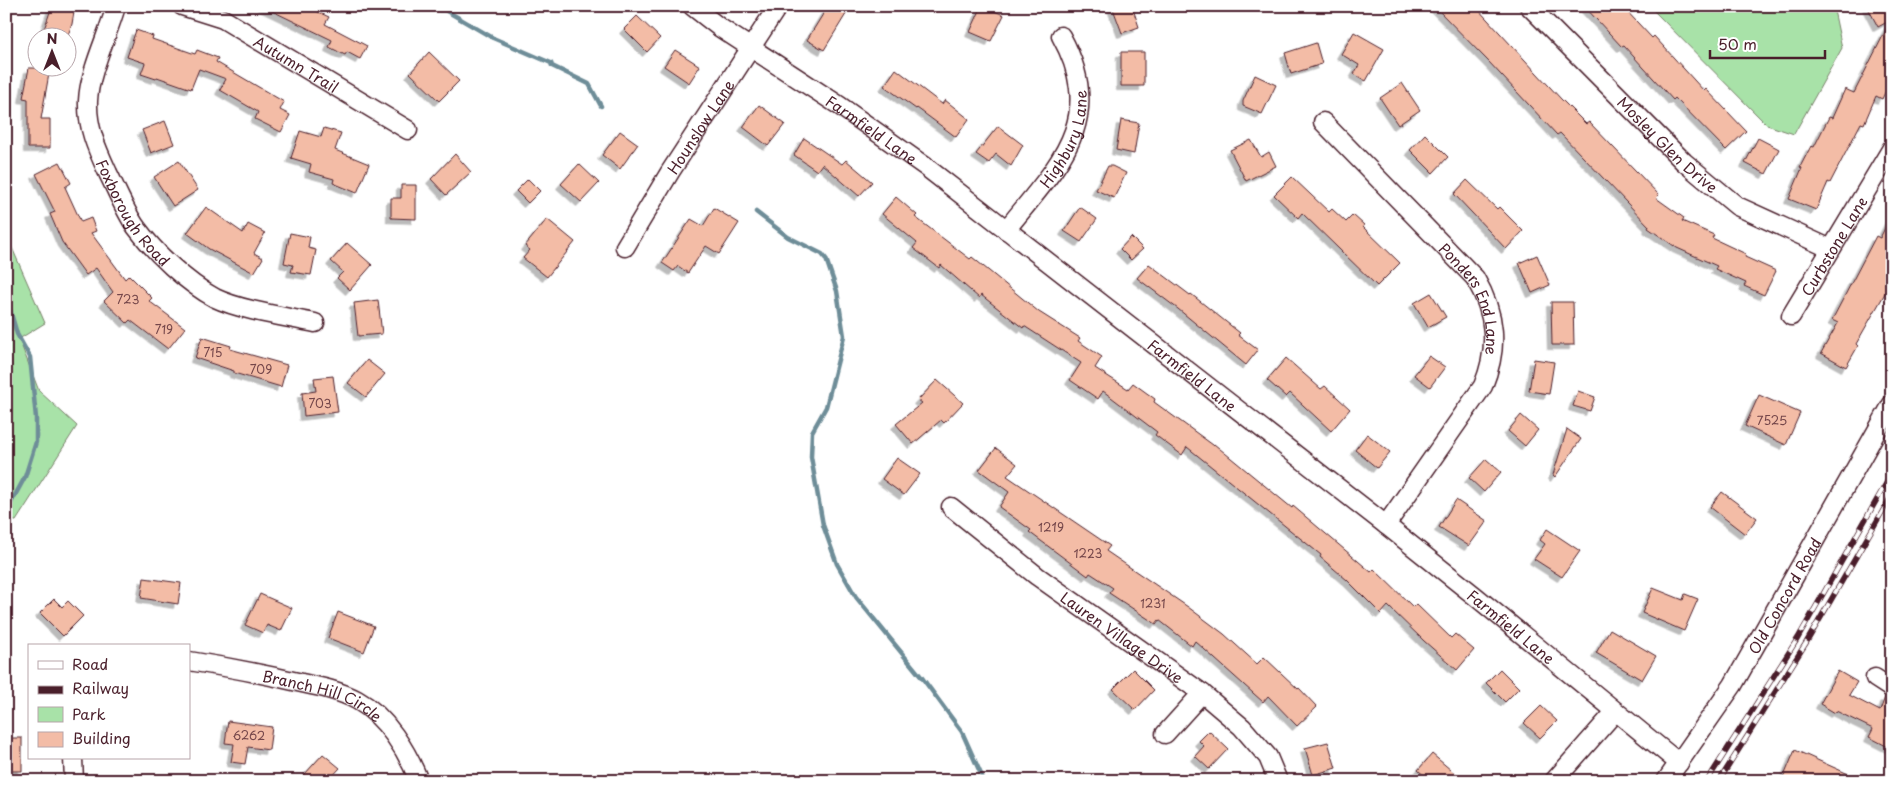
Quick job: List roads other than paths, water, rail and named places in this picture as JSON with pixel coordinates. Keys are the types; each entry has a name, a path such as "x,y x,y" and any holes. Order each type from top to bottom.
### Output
{"street":[{"name":"Foxborough Road","path":"116,6 89,90 89,122 94,142 136,226 154,248 196,287 234,305 314,323"},
{"name":"Autumn Trail","path":"182,6 223,19 408,130"},
{"name":"Farmfield Lane","path":"692,6 719,27 877,131 1006,230 1476,596 1679,764"},
{"name":"Hounslow Lane","path":"625,247 670,172 778,6"},
{"name":"Mosley Glen Drive","path":"1529,6 1684,162 1737,206 1831,249"},
{"name":"Highbury Lane","path":"1006,230 1059,165 1070,144 1078,121 1078,82 1068,50 1060,36"},
{"name":"Ponders End Lane","path":"1324,122 1475,278 1485,295 1491,314 1494,342 1491,364 1483,386 1386,525"},
{"name":"Curbstone Lane","path":"1791,316 1892,148"},
{"name":"Old Concord Road","path":"1666,781 1733,685 1892,404"},
{"name":"Lauren Village Drive","path":"951,507 1037,576 1202,693 1242,727 1268,757 1278,781"},
{"name":"Branch Hill Circle","path":"190,661 268,675 338,692 357,700 387,726 403,747 420,781"},
{"path":"1875,678 1892,688"},
{"path":"1165,734 1202,693"},
{"path":"1554,781 1615,712"},
{"path":"73,760 74,781"}],"waterway":[{"path":"433,6 440,10 445,10 493,38 551,63 552,66 589,84 601,106"},
{"path":"756,212 788,237 822,254 826,259 837,291 844,336 826,407 812,432 811,457 823,525 837,564 856,597 923,679 962,732 984,781"},
{"path":"6,307 10,310 17,334 30,357 36,418 36,442 25,477 6,512"}],"railway":[{"path":"1707,781 1798,638 1892,473"},
{"path":"1719,781 1806,643 1892,495"}]}
